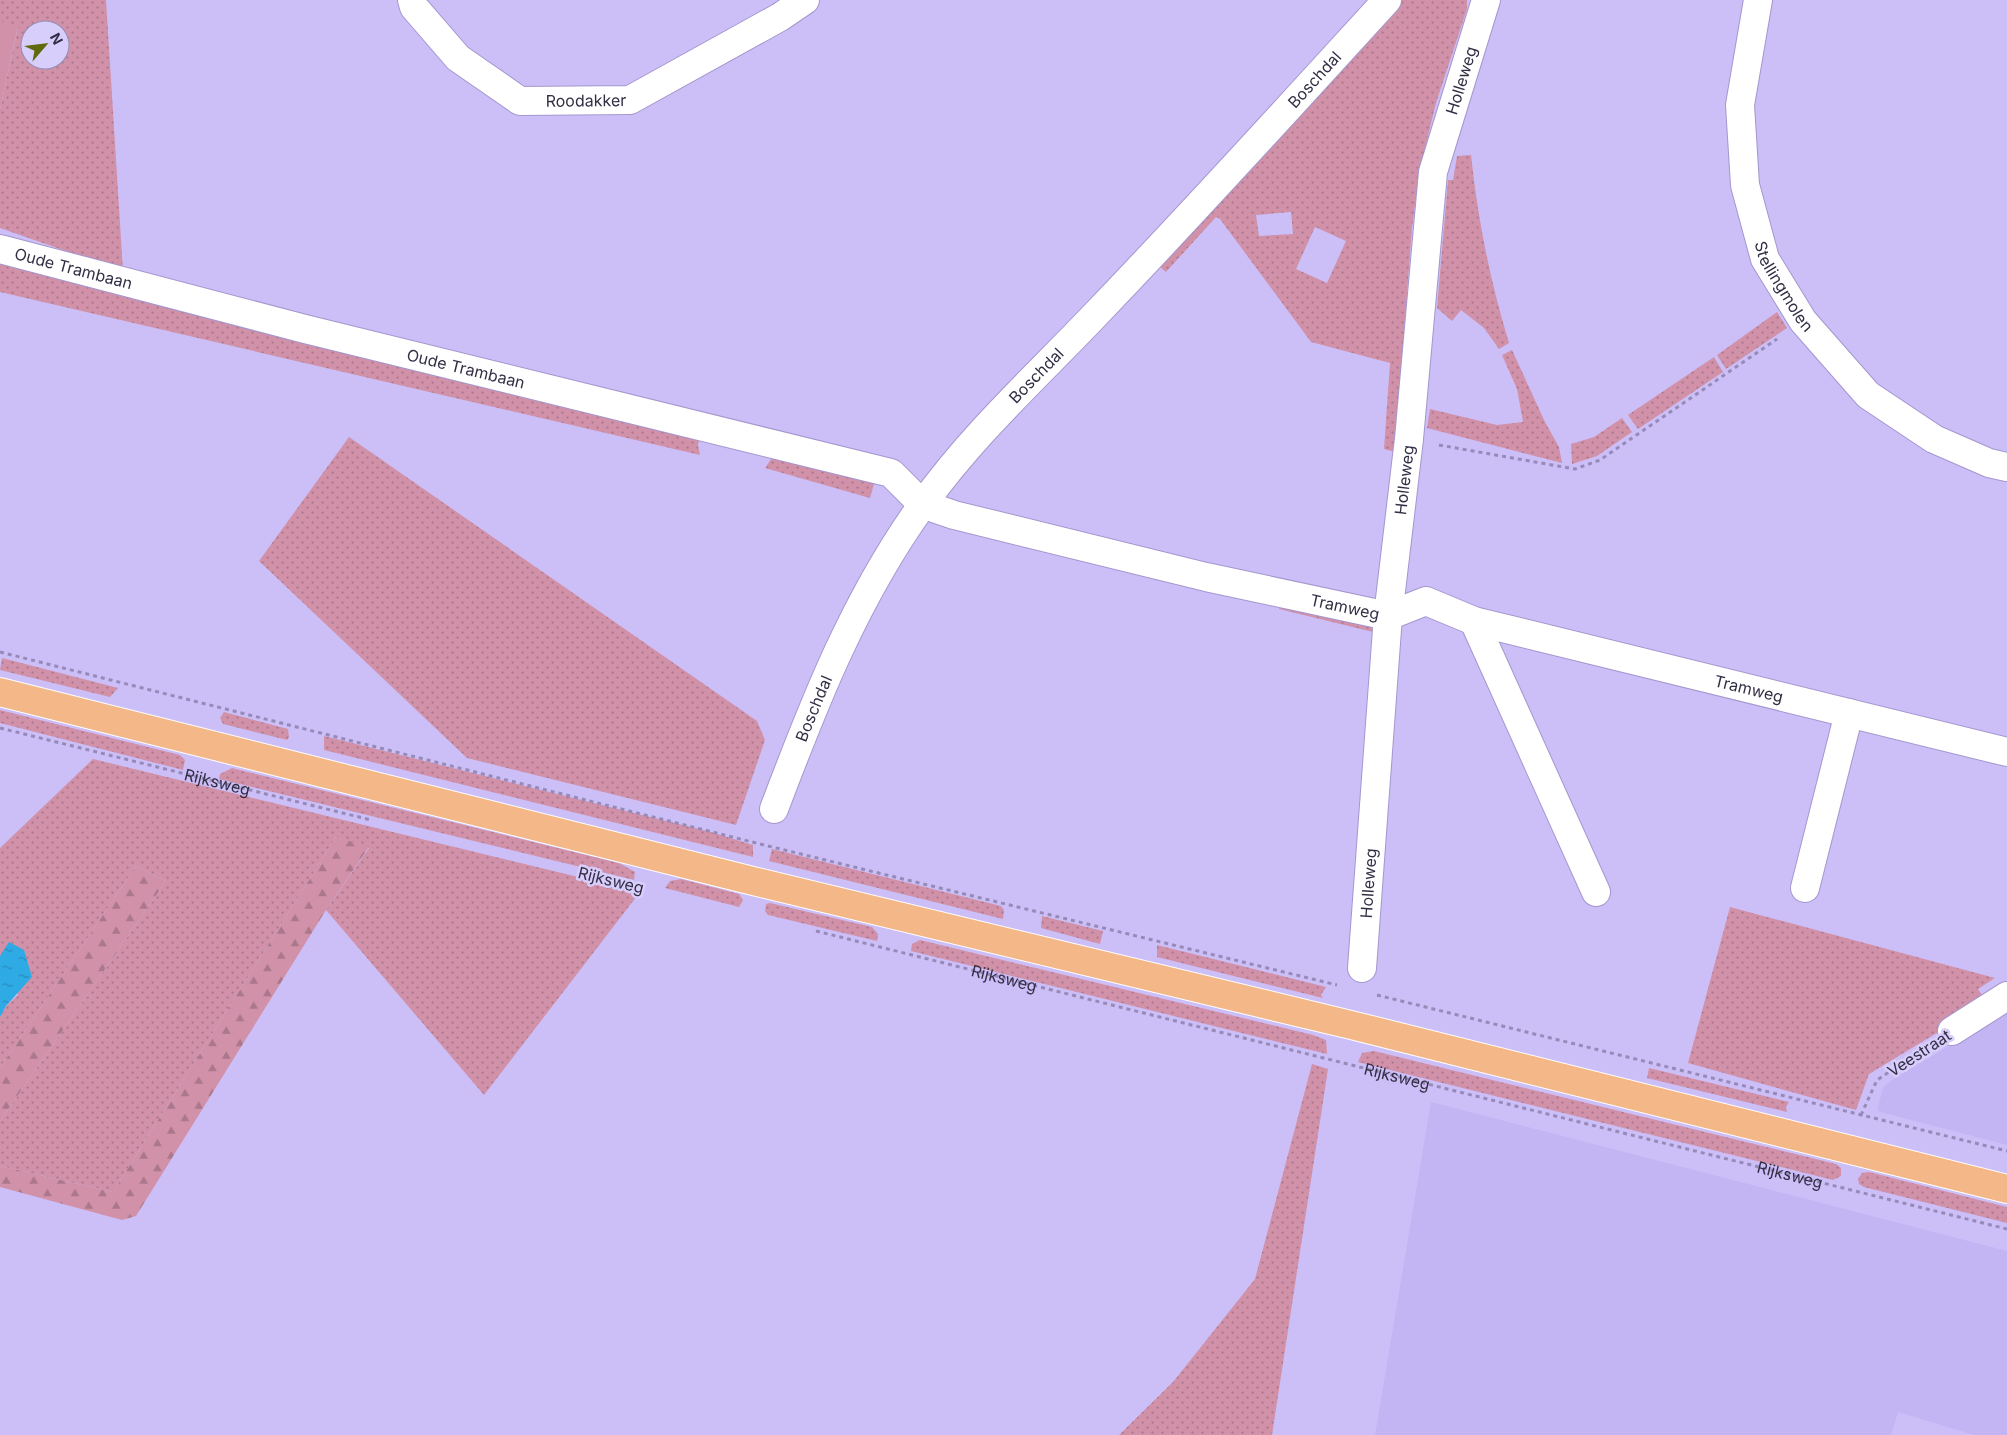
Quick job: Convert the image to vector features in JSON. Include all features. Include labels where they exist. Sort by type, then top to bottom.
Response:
[{"type":"main road","points":[[0,692],[744,878],[1341,1023],[2007,1189]]},
{"type":"street","name":"Roodakker","points":[[412,0],[414,7],[458,58],[520,101],[630,100],[780,17],[805,0]]},
{"type":"street","name":"Boschdal","points":[[774,809],[826,676],[867,593],[922,504],[985,427],[1096,315],[1388,0]]},
{"type":"street","name":"Holleweg","points":[[1353,978],[1388,616],[1409,439],[1433,172],[1486,0]]},
{"type":"street","name":"Stellingmolen","points":[[1758,0],[1740,105],[1745,185],[1765,259],[1803,322],[1868,395],[1934,439],[1988,463],[2007,467]]},
{"type":"street","name":"Oude Trambaan","points":[[0,249],[305,329],[891,473],[922,504]]},
{"type":"street","name":"Tramweg","points":[[922,504],[954,515],[1206,577],[1388,616],[1426,602],[1474,621],[2007,752]]},
{"type":"street","points":[[1474,621],[1596,892]]},
{"type":"street","points":[[1805,888],[1849,713]]},
{"type":"street","name":"Veestraat","points":[[1952,1031],[2007,996]]},
{"type":"path","points":[[1409,439],[1575,469],[1600,460],[1803,322]]},
{"type":"path","points":[[0,652],[754,843],[1353,978]]},
{"type":"path","name":"Rijksweg","points":[[0,728],[376,821]]},
{"type":"path","name":"Rijksweg","points":[[808,929],[2007,1229]]},
{"type":"path","points":[[1372,994],[2007,1151]]},
{"type":"path","name":"Veestraat","points":[[1845,1189],[1861,1115],[1877,1080],[1952,1031]]},
{"type":"shaded area","points":[[2007,1011],[2007,1145],[1877,1111],[1883,1088],[1892,1080]]},
{"type":"shaded area","points":[[1431,1102],[2007,1251],[2007,1435],[1974,1435],[1898,1412],[1891,1435],[1375,1435]]},
{"type":"green space","points":[[0,0],[106,0],[123,271],[0,228],[0,109],[18,27],[0,22]]},
{"type":"green space","points":[[1392,0],[1467,0],[1467,9],[1436,103],[1420,169],[1412,228],[1395,452],[1384,449],[1390,363],[1311,342],[1220,219],[1216,217],[1166,272],[1160,267]],"holes":[[[1291,212],[1293,234],[1259,236],[1256,215]],[[1315,227],[1346,241],[1327,283],[1296,269]]]},
{"type":"green space","points":[[0,22],[18,26],[0,109]]},
{"type":"green space","points":[[1471,155],[1477,203],[1486,250],[1509,343],[1499,349],[1484,328],[1461,310],[1452,321],[1437,308],[1448,180],[1453,180],[1457,156]]},
{"type":"green space","points":[[0,253],[701,432],[698,445],[700,455],[0,292]]},
{"type":"green space","points":[[1777,312],[1787,328],[1726,369],[1717,355]]},
{"type":"green space","points":[[1512,350],[1545,422],[1559,447],[1562,463],[1427,428],[1430,409],[1497,425],[1523,422],[1517,389],[1502,355]]},
{"type":"green space","points":[[1714,357],[1723,372],[1638,429],[1628,415]]},
{"type":"green space","points":[[1622,418],[1632,432],[1597,456],[1572,464],[1571,444],[1594,437]]},
{"type":"green space","points":[[349,437],[757,721],[765,740],[736,825],[467,758],[259,561]]},
{"type":"green space","points":[[776,452],[876,477],[870,498],[765,468]]},
{"type":"green space","points":[[1282,601],[1368,621],[1373,632],[1279,609]]},
{"type":"green space","points":[[2,658],[118,688],[110,697],[0,670]]},
{"type":"green space","points":[[0,710],[180,755],[185,760],[183,770],[0,723]]},
{"type":"green space","points":[[224,712],[288,729],[289,737],[287,740],[223,724],[220,718]]},
{"type":"green space","points":[[324,736],[711,832],[753,845],[753,857],[324,750]]},
{"type":"green space","points":[[93,759],[640,892],[484,1095],[326,910],[369,848],[336,837],[113,1192],[0,1166],[0,1121],[166,881],[136,866],[0,1068],[0,1017],[6,1006],[18,995],[0,956],[0,848]]},
{"type":"green space","points":[[232,768],[619,863],[635,872],[634,880],[219,779],[220,774]]},
{"type":"green space","points":[[336,837],[369,847],[326,910],[136,1216],[122,1220],[0,1187],[0,1166],[113,1192]]},
{"type":"green space","points":[[772,849],[1001,906],[1004,910],[1003,919],[769,861]]},
{"type":"green space","points":[[136,866],[166,881],[0,1121],[0,1068]]},
{"type":"green space","points":[[681,879],[739,894],[743,900],[739,907],[665,888],[670,881]]},
{"type":"green space","points":[[770,903],[872,927],[878,934],[877,941],[768,915],[765,911],[766,904]]},
{"type":"green space","points":[[1730,907],[1995,978],[1978,989],[1984,998],[1945,1028],[1869,1074],[1856,1110],[1688,1063]]},
{"type":"green space","points":[[1042,916],[1103,931],[1100,944],[1041,928]]},
{"type":"green space","points":[[920,940],[1313,1035],[1326,1040],[1327,1054],[911,951],[912,944]]},
{"type":"green space","points":[[1157,945],[1326,987],[1321,995],[1323,998],[1157,957]]},
{"type":"green space","points":[[1374,1051],[1836,1164],[1841,1168],[1841,1176],[1833,1180],[1358,1062],[1362,1053]]},
{"type":"green space","points":[[1312,1064],[1328,1069],[1272,1435],[1119,1435],[1173,1382],[1255,1279]]},
{"type":"green space","points":[[1649,1068],[1789,1102],[1786,1107],[1787,1112],[1647,1078]]},
{"type":"green space","points":[[1869,1172],[2007,1207],[2007,1223],[1864,1187],[1859,1184],[1858,1179],[1862,1173]]},
{"type":"water","points":[[9,942],[24,950],[32,977],[6,1006],[0,1017],[0,956]]}]
